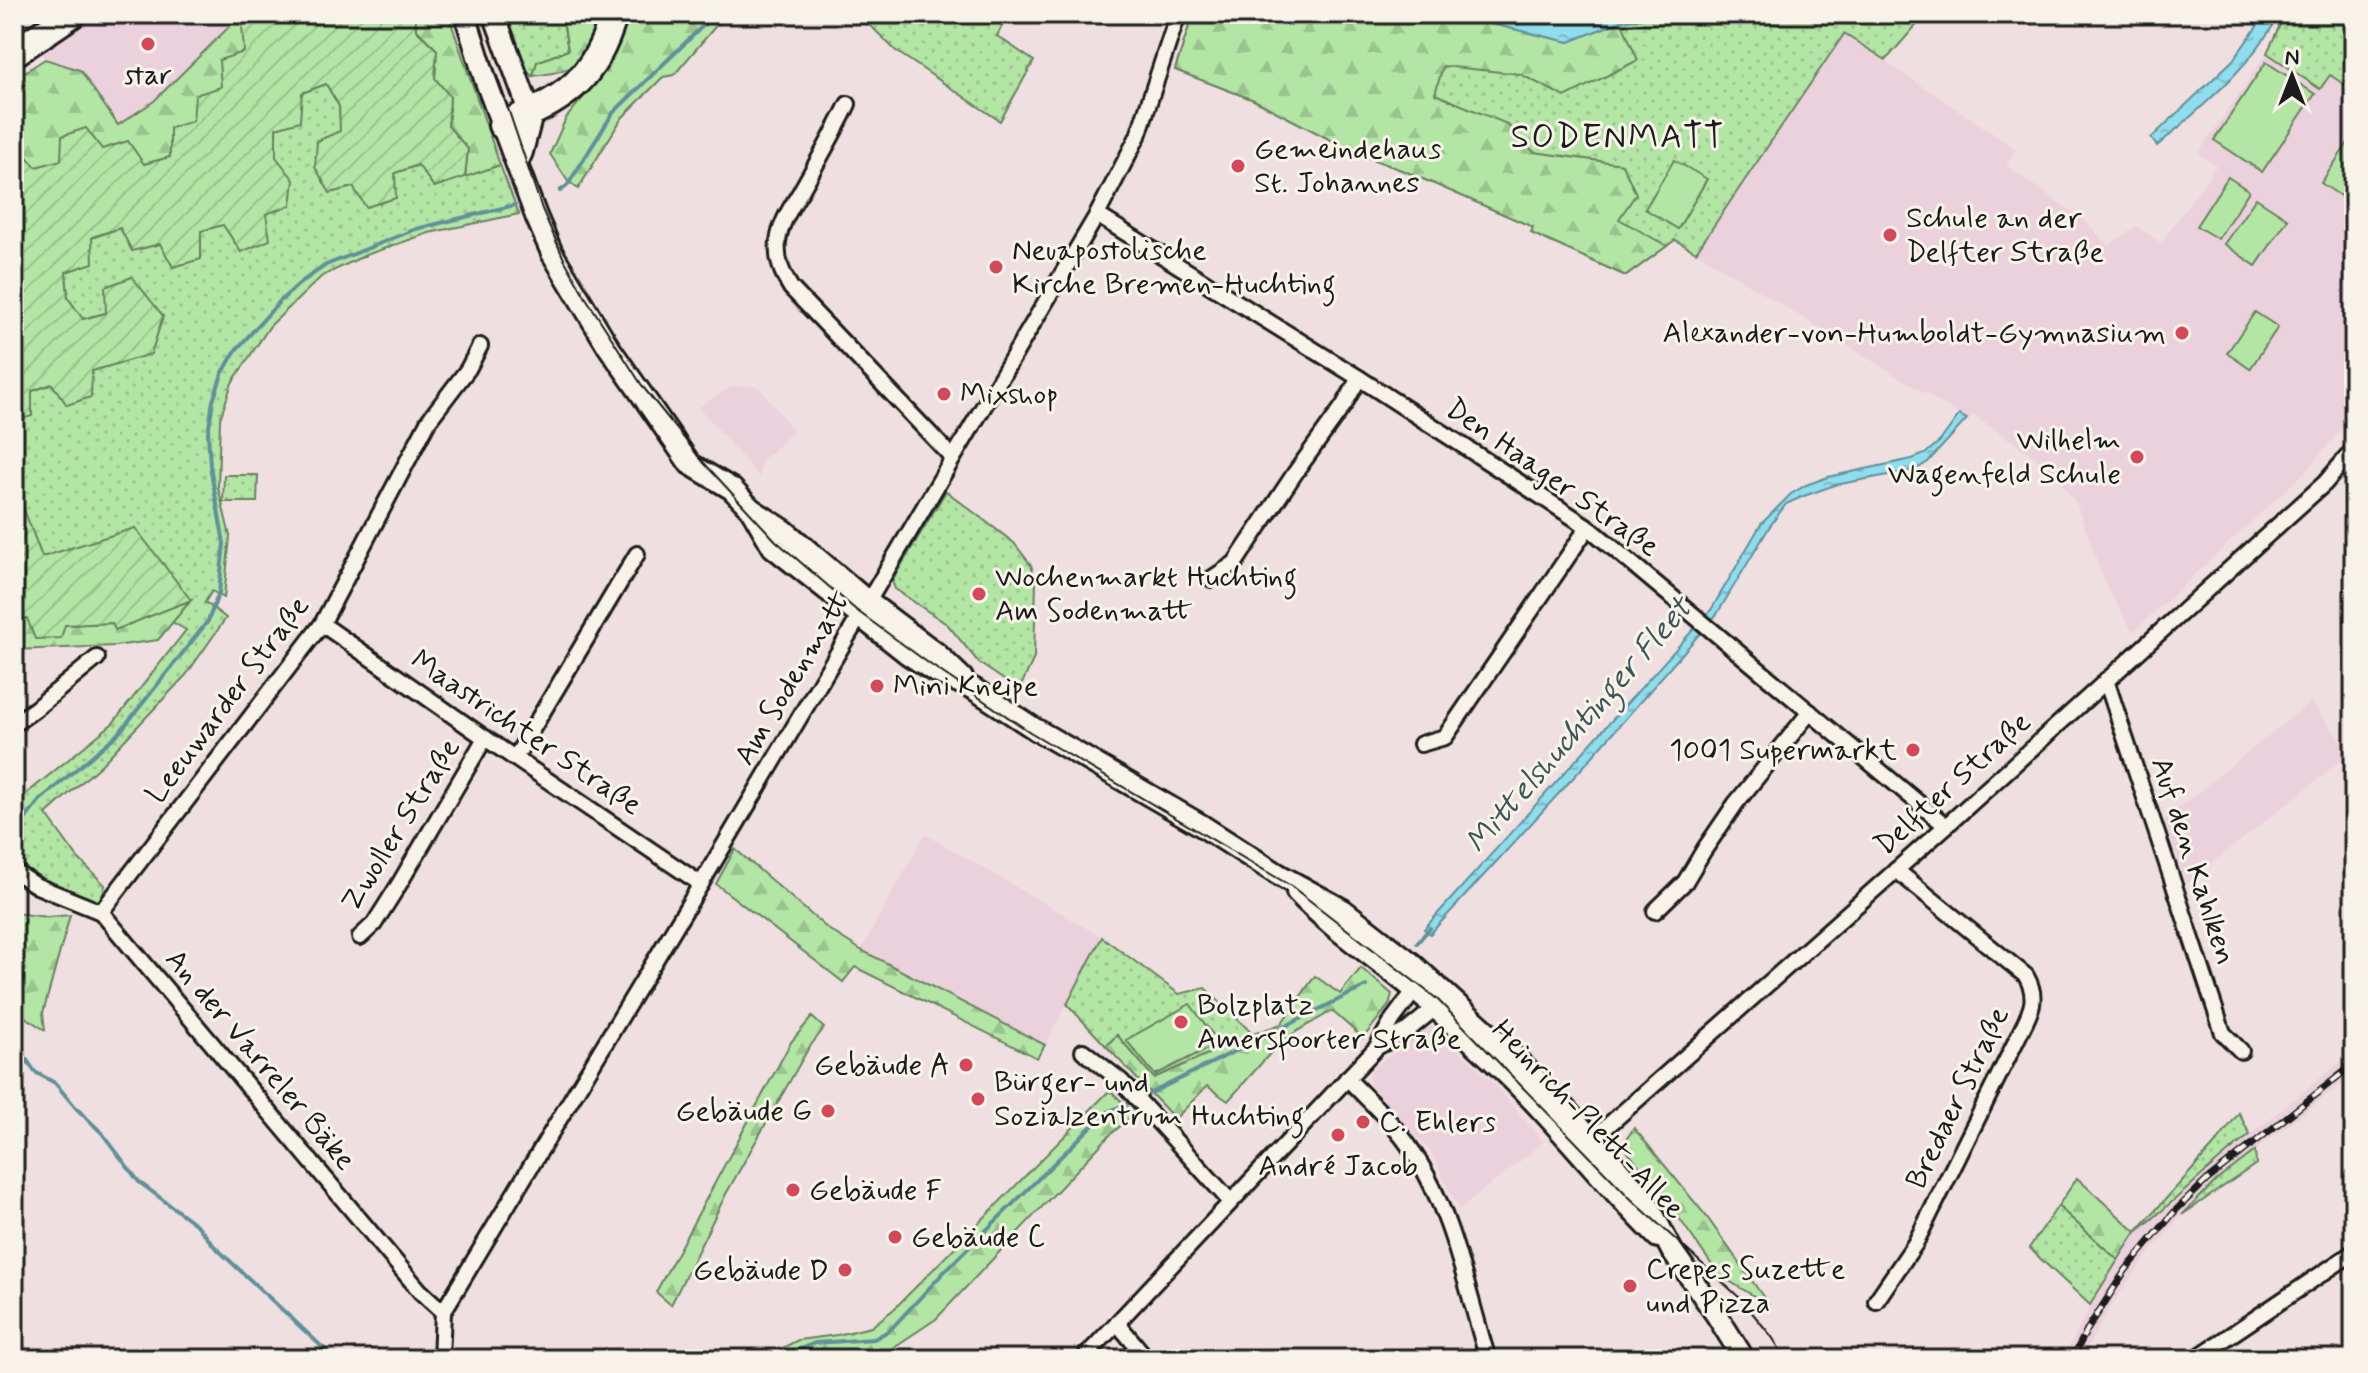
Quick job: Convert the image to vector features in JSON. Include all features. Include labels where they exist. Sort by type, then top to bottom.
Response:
[{"type":"highway","points":[[14,34],[44,14]]},
{"type":"highway","points":[[14,53],[72,14]]},
{"type":"highway","points":[[502,125],[557,100],[582,78],[604,45],[614,14]]},
{"type":"main road","name":"Heinrich-Plett-Allee","points":[[465,14],[502,125],[552,253],[608,346],[693,467],[732,489],[751,509],[785,531],[863,609],[937,654],[974,689],[1035,729],[1343,910],[1439,987],[1506,1049],[1586,1145]]},
{"type":"main road","points":[[494,14],[529,115],[530,122],[517,163]]},
{"type":"main road","name":"Heinrich-Plett-Allee","points":[[1279,875],[1316,912],[1415,990],[1646,1201],[1672,1251],[1744,1359]]},
{"type":"street","name":"Am Sodenmatt","points":[[441,1359],[443,1312],[701,884],[1097,215],[1138,136],[1178,14]]},
{"type":"street","points":[[848,104],[837,129],[785,218],[778,242],[781,272],[791,288],[953,458]]},
{"type":"street","name":"Den Haager Straße","points":[[1097,215],[1359,378],[1588,527],[1946,826]]},
{"type":"street","name":"Leeuwarder Straße","points":[[101,912],[322,624],[429,420],[468,369],[480,346]]},
{"type":"street","points":[[1211,579],[1235,563],[1344,405],[1359,378]]},
{"type":"street","name":"Delfter Straße","points":[[1586,1145],[1946,826],[2325,483],[2353,451]]},
{"type":"street","points":[[1421,744],[1445,737],[1588,527]]},
{"type":"street","points":[[515,758],[637,554]]},
{"type":"street","name":"Maastrichter Straße","points":[[322,624],[701,884]]},
{"type":"street","points":[[14,724],[97,658]]},
{"type":"street","name":"Auf den Kahlken","points":[[2106,680],[2223,1033],[2241,1051]]},
{"type":"street","points":[[1655,911],[1685,882],[1736,803],[1810,712]]},
{"type":"street","name":"Zwoller Straße","points":[[360,937],[374,924],[398,886],[485,738]]},
{"type":"street","name":"Bredaer Straße","points":[[1876,1301],[1921,1232],[2032,1008],[2033,988],[2026,976],[1896,870]]},
{"type":"street","name":"An der Varreler Bäke","points":[[14,871],[37,886],[101,912],[420,1291],[443,1312]]},
{"type":"street","points":[[1083,1359],[1377,1047],[1415,990],[1439,987],[1435,1008],[1407,1031],[1377,1047]]},
{"type":"street","points":[[1083,1051],[1121,1081],[1230,1201]]},
{"type":"street","points":[[1347,1078],[1397,1130],[1428,1176],[1442,1206],[1488,1359]]},
{"type":"street","points":[[2195,1359],[2354,1252]]},
{"type":"street","points":[[1118,1324],[1147,1359]]},
{"type":"shaded area","points":[[87,14],[226,14],[233,22],[154,101],[118,125],[80,70],[45,59],[40,46]]},
{"type":"shaded area","name":"Alexander-von-Humboldt-Gymnasium","points":[[1844,34],[2016,149],[2006,166],[2083,219],[2109,246],[2136,226],[2161,243],[2216,166],[2198,153],[2267,53],[2320,88],[2330,75],[2354,91],[2354,415],[2307,470],[2133,632],[2106,586],[2076,503],[2047,465],[1973,415],[1967,419],[1696,252]]},
{"type":"shaded area","points":[[734,386],[758,386],[794,431],[761,462],[760,478],[698,407]]},
{"type":"shaded area","points":[[2311,702],[2351,753],[2186,884],[2164,819]]},
{"type":"shaded area","points":[[925,834],[1102,937],[1045,1045],[861,950]]},
{"type":"shaded area","points":[[1430,1027],[1436,1028],[1494,1084],[1544,1142],[1459,1210],[1431,1152],[1370,1085],[1369,1076],[1374,1067]]},
{"type":"shaded area","points":[[2354,1051],[2354,1074],[2217,1180],[2148,1255],[2114,1302],[2080,1359],[2062,1359],[2104,1281],[2136,1232],[2171,1205],[2221,1158]]},
{"type":"green space","points":[[226,14],[267,16],[170,157],[144,164],[102,149],[36,168],[18,148],[14,148],[14,79],[45,59],[80,70],[118,125],[154,101],[233,23]]},
{"type":"green space","points":[[267,14],[415,14],[416,30],[437,50],[435,78],[450,97],[448,126],[468,149],[465,177],[434,187],[418,165],[395,173],[396,198],[366,207],[353,187],[330,193],[315,167],[317,141],[340,131],[339,106],[326,84],[302,93],[300,121],[276,128],[276,157],[294,180],[291,205],[266,214],[270,240],[241,252],[223,225],[201,231],[201,259],[173,267],[160,244],[132,251],[120,228],[92,237],[93,263],[66,272],[68,298],[83,319],[106,313],[105,287],[132,277],[163,316],[151,354],[92,371],[91,397],[67,405],[52,384],[32,391],[32,416],[14,421],[14,148],[18,147],[36,167],[61,160],[62,136],[86,128],[102,149],[128,141],[144,164],[170,157],[170,128],[193,121],[195,95],[221,87],[219,60],[244,52],[242,25],[267,17]]},
{"type":"green space","points":[[415,14],[448,14],[500,165],[465,177],[468,149],[448,126],[450,97],[435,78],[437,50],[416,29]]},
{"type":"green space","points":[[506,14],[562,14],[568,50],[537,62],[533,76],[525,71]]},
{"type":"green space","points":[[562,14],[600,14],[591,42],[581,60],[573,66],[533,76],[537,62],[568,50]]},
{"type":"green space","points":[[625,14],[726,14],[674,75],[663,77],[622,118],[578,189],[567,180],[550,154],[566,118],[611,58]]},
{"type":"green space","points":[[852,14],[1008,14],[997,36],[1034,61],[1000,121],[896,51],[874,29]]},
{"type":"green space","points":[[1193,14],[1926,14],[1886,60],[1844,34],[1696,252],[1675,240],[1626,276],[1531,233],[1533,227],[1356,153],[1254,100],[1175,70]]},
{"type":"green space","points":[[1193,14],[1449,14],[1569,42],[1621,21],[1638,60],[1565,97],[1520,74],[1443,66],[1435,94],[1507,124],[1534,152],[1622,164],[1636,194],[1619,219],[1667,246],[1626,276],[1531,233],[1533,227],[1356,153],[1254,100],[1175,70]]},
{"type":"green space","points":[[2285,14],[2354,14],[2354,91],[2330,75],[2320,89],[2267,53]]},
{"type":"green space","points":[[2266,62],[2315,94],[2262,172],[2214,140]]},
{"type":"green space","points":[[326,84],[339,106],[341,132],[395,173],[419,165],[435,186],[500,165],[519,214],[429,233],[366,255],[322,276],[270,326],[232,383],[220,419],[218,487],[230,536],[224,598],[212,591],[205,602],[226,618],[186,675],[102,764],[46,814],[78,858],[105,885],[101,903],[78,897],[14,867],[14,811],[26,794],[113,723],[186,630],[172,622],[191,600],[42,557],[23,508],[14,507],[14,421],[32,415],[32,391],[150,354],[163,317],[150,301],[83,319],[68,298],[66,272],[92,238],[120,228],[200,231],[223,224],[241,252],[266,213],[276,157],[276,128],[302,93]]},
{"type":"green space","points":[[2354,134],[2354,205],[2321,183]]},
{"type":"green space","points":[[1674,160],[1707,179],[1678,229],[1645,209]]},
{"type":"green space","points":[[2228,177],[2249,191],[2218,239],[2196,226]]},
{"type":"green space","points":[[2256,198],[2288,219],[2256,266],[2224,244]]},
{"type":"green space","points":[[2255,312],[2278,327],[2250,369],[2227,353]]},
{"type":"green space","points":[[224,475],[258,475],[257,502],[223,502]]},
{"type":"green space","points":[[946,491],[1014,543],[1031,565],[1036,582],[1034,658],[1019,690],[979,663],[948,625],[895,589],[892,581]]},
{"type":"green space","points":[[23,507],[42,557],[135,528],[191,600],[115,630],[112,623],[65,625],[61,638],[35,639],[27,618],[14,619],[14,508]]},
{"type":"green space","points":[[191,600],[158,640],[115,646],[14,650],[14,619],[27,618],[65,625],[113,623],[116,629]]},
{"type":"green space","points":[[735,849],[828,929],[861,950],[1045,1045],[1037,1058],[855,967],[843,982],[716,884]]},
{"type":"green space","points":[[14,913],[47,917],[70,915],[43,1013],[45,1030],[14,1010]]},
{"type":"green space","points":[[1102,937],[1179,994],[1205,988],[1253,1034],[1154,1079],[1117,1035],[1106,1046],[1067,1004]]},
{"type":"green space","points":[[1361,968],[1392,994],[1389,1005],[1363,1038],[1332,1011],[1282,1040],[1228,1101],[1207,1086],[1175,1119],[1106,1046],[1117,1035],[1154,1078],[1281,1024],[1315,976],[1340,994]]},
{"type":"green space","name":"Bolzplatz Amersfoorter Straße","points":[[1190,1004],[1219,1043],[1155,1075],[1126,1040]]},
{"type":"green space","points":[[812,1017],[824,1028],[808,1049],[726,1194],[671,1305],[656,1292],[791,1042]]},
{"type":"green space","points":[[1110,1090],[1134,1114],[1109,1136],[936,1319],[888,1351],[802,1359],[761,1359],[798,1340],[871,1327],[894,1309]]},
{"type":"green space","points":[[2239,1113],[2250,1135],[2136,1232],[2217,1142]]},
{"type":"green space","points":[[1634,1128],[1707,1217],[1769,1305],[1719,1275],[1665,1198],[1626,1150],[1627,1138]]},
{"type":"green space","points":[[2255,1151],[2256,1164],[2182,1215],[2217,1180]]},
{"type":"green space","points":[[2077,1178],[2136,1232],[2118,1260],[2058,1206]]},
{"type":"green space","points":[[2058,1206],[2118,1260],[2090,1305],[2029,1248]]},
{"type":"water","points":[[1449,14],[1671,14],[1621,21],[1569,42]]},
{"type":"water","points":[[2266,14],[2280,14],[2240,69],[2157,146],[2151,138],[2233,60]]},
{"type":"water","points":[[1959,415],[1967,419],[1928,462],[1915,470],[1835,485],[1786,504],[1717,614],[1584,766],[1430,934],[1424,929],[1711,610],[1761,524],[1791,494],[1828,477],[1925,454],[1940,441]]},
{"type":"waterway","points":[[560,191],[567,186],[613,113],[715,14]]},
{"type":"waterway","points":[[14,834],[40,800],[119,733],[208,621],[219,592],[224,543],[210,466],[208,433],[213,401],[222,374],[236,350],[280,301],[326,265],[416,229],[515,205]]},
{"type":"waterway","name":"Mittelshuchtinger Fleet","points":[[1417,943],[1430,928]]},
{"type":"waterway","name":"Mittelshuchtinger Fleet","points":[[1141,1098],[1366,986]]},
{"type":"waterway","points":[[14,1046],[35,1072],[55,1083],[102,1133],[139,1182],[198,1226],[214,1246],[335,1359]]},
{"type":"waterway","name":"Mittelshuchtinger Fleet","points":[[774,1359],[815,1343],[874,1339],[890,1330],[945,1271],[1105,1113],[1133,1101]]},
{"type":"tram line","points":[[476,14],[542,209],[564,259],[586,298],[643,387],[704,463],[776,541],[856,610],[931,665],[1030,732],[1291,886],[1437,999],[1631,1199],[1741,1299],[1786,1359]]},
{"type":"railway","points":[[2072,1359],[2125,1271],[2176,1210],[2207,1180],[2354,1064]]},
{"type":"place","name":"star","points":[[148,44]]},
{"type":"place","name":"Gemeindehaus St. Johannes","points":[[1238,166]]},
{"type":"place","name":"Schule an der Delfter Straße","points":[[1890,235]]},
{"type":"place","name":"Neuapostolische Kirche Bremen-Huchting","points":[[996,267]]},
{"type":"place","name":"Alexander-von-Humboldt-Gymnasium","points":[[2182,333]]},
{"type":"place","name":"Mixshop","points":[[944,394]]},
{"type":"place","name":"Wilhelm Wagenfeld Schule","points":[[2137,457]]},
{"type":"place","name":"Wochenmarkt Huchting Am Sodenmatt","points":[[979,594]]},
{"type":"place","name":"Mini Kneipe","points":[[877,686]]},
{"type":"place","name":"1001 Supermarkt","points":[[1913,750]]},
{"type":"place","name":"Bolzplatz Amersfoorter Straße","points":[[1181,1022]]},
{"type":"place","name":"Gebäude A","points":[[966,1065]]},
{"type":"place","name":"Bürger- und Sozialzentrum Huchting","points":[[978,1099]]},
{"type":"place","name":"Gebäude G","points":[[828,1111]]},
{"type":"place","name":"C. Ehlers","points":[[1363,1122]]},
{"type":"place","name":"André Jacob","points":[[1338,1135]]},
{"type":"place","name":"Gebäude F","points":[[793,1190]]},
{"type":"place","name":"Gebäude C","points":[[895,1237]]},
{"type":"place","name":"Gebäude D","points":[[845,1270]]},
{"type":"place","name":"Crepes Suzette und Pizza","points":[[1630,1286]]},
{"type":"district","name":"SODENMATT","points":[[1618,137]]}]
